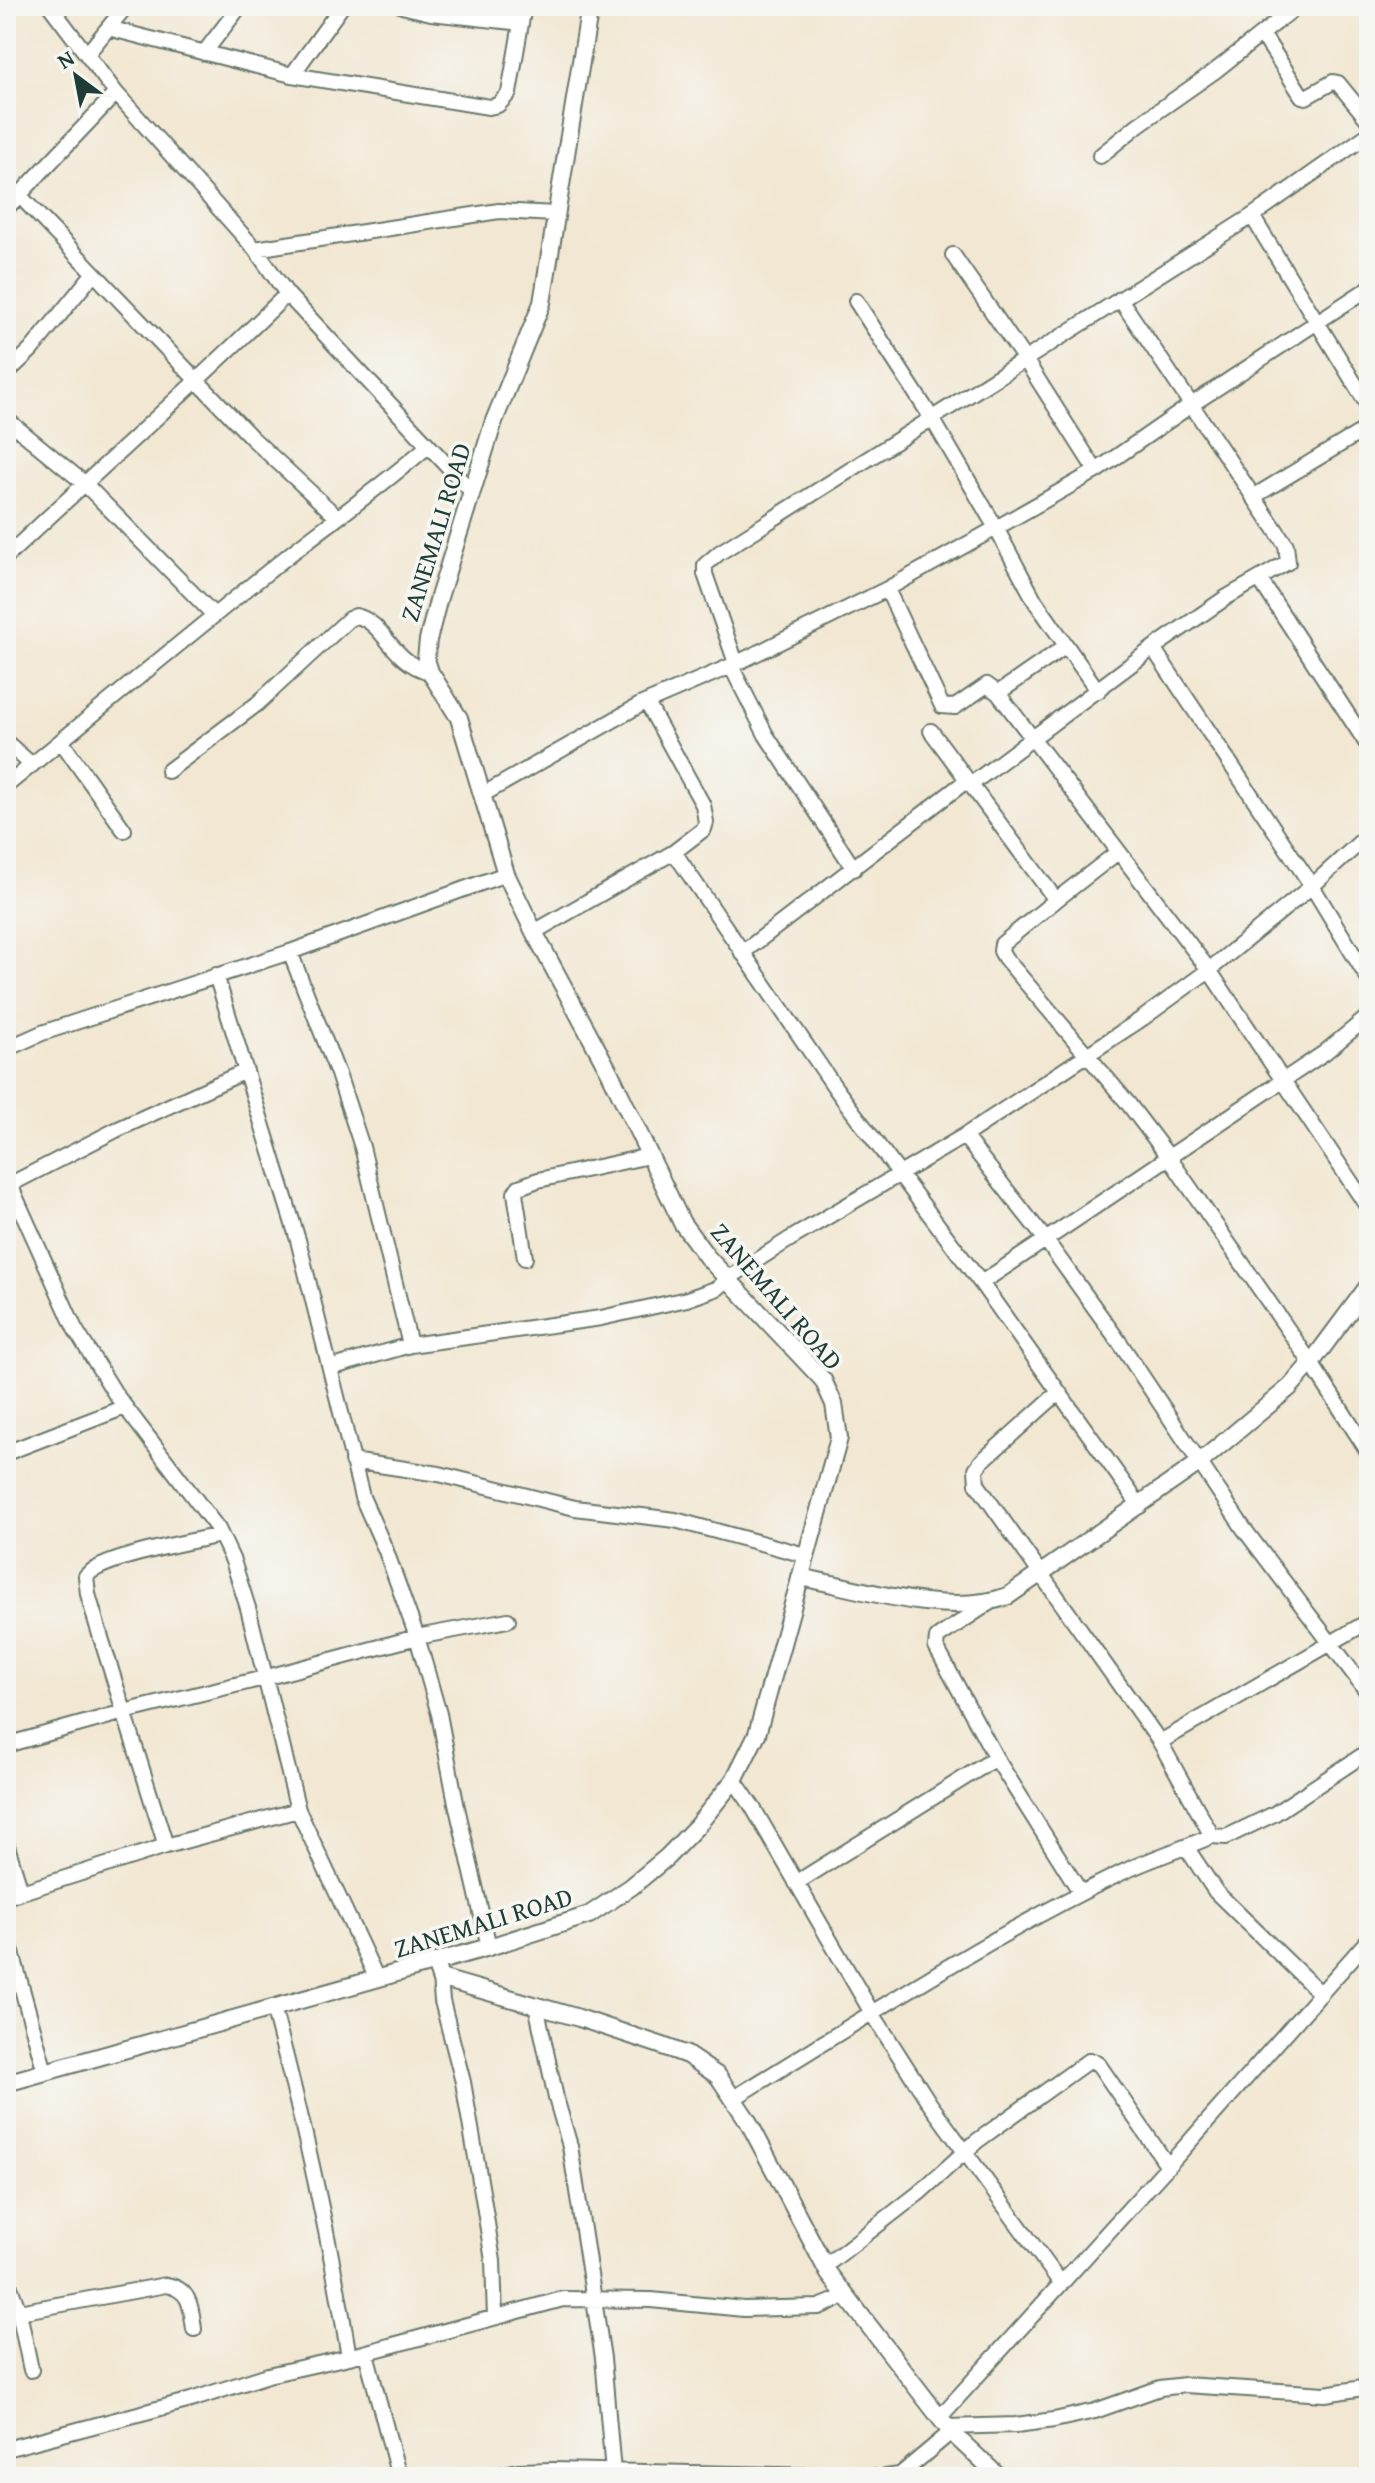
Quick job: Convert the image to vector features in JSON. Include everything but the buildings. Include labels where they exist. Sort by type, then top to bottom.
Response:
[{"type":"street","points":[[50,6],[116,93],[255,249],[287,294],[472,492]]},
{"type":"street","points":[[87,54],[126,6]]},
{"type":"street","points":[[204,53],[240,6]]},
{"type":"street","points":[[292,75],[342,6]]},
{"type":"street","points":[[402,6],[431,13],[521,23]]},
{"type":"street","points":[[108,28],[292,75],[489,107],[498,105],[509,93],[524,6]]},
{"type":"street","name":"ZANEMALI ROAD","points":[[6,2083],[377,1979],[437,1970],[489,1947],[589,1915],[667,1857],[697,1826],[734,1780],[757,1734],[839,1438],[834,1404],[823,1380],[727,1279],[682,1223],[610,1073],[506,874],[459,718],[430,672],[426,659],[428,640],[494,421],[542,303],[590,6]]},
{"type":"street","points":[[1100,156],[1297,6]]},
{"type":"street","points":[[1262,34],[1302,96],[1306,97],[1333,82],[1338,83],[1369,121]]},
{"type":"street","points":[[6,209],[116,93]]},
{"type":"street","points":[[854,869],[766,735],[733,665],[705,574],[705,565],[719,553],[1252,216],[1369,134]]},
{"type":"street","points":[[20,196],[267,453],[337,517]]},
{"type":"street","points":[[255,249],[499,211],[555,214]]},
{"type":"street","points":[[1252,216],[1369,407]]},
{"type":"street","points":[[953,255],[1096,471]]},
{"type":"street","points":[[6,374],[31,350],[93,274]]},
{"type":"street","points":[[482,795],[647,703],[733,665],[887,589],[1096,471],[1369,288]]},
{"type":"street","points":[[6,557],[199,381],[287,294]]},
{"type":"street","points":[[742,953],[1153,648],[1227,597],[1284,566],[1289,557],[1286,545],[1120,299]]},
{"type":"street","points":[[856,301],[933,420],[1035,601],[1098,691]]},
{"type":"street","points":[[6,419],[84,483],[214,615]]},
{"type":"street","points":[[1253,497],[1369,427]]},
{"type":"street","points":[[6,786],[214,615],[337,517],[381,487],[428,446]]},
{"type":"street","points":[[1260,580],[1369,747]]},
{"type":"street","points":[[887,589],[942,706],[955,707],[987,685],[998,693],[1209,970],[1369,1209]]},
{"type":"street","points":[[168,771],[257,704],[356,616],[372,624],[415,669],[430,672]]},
{"type":"street","points":[[998,693],[1066,646]]},
{"type":"street","points":[[1153,648],[1312,886],[1369,980]]},
{"type":"street","points":[[534,932],[674,852],[704,829],[706,815],[703,805],[647,703]]},
{"type":"street","points":[[931,731],[1056,900]]},
{"type":"street","points":[[61,741],[124,830]]},
{"type":"street","points":[[6,742],[32,765]]},
{"type":"street","points":[[330,1368],[410,1345],[601,1318],[718,1288],[727,1279],[964,1136],[1088,1055],[1209,970],[1312,886],[1369,834]]},
{"type":"street","points":[[674,852],[836,1089],[981,1283],[1140,1506]]},
{"type":"street","points":[[1118,852],[1002,944],[1001,951],[1168,1156],[1311,1363],[1369,1453]]},
{"type":"street","points":[[6,1049],[42,1033],[290,952],[506,874]]},
{"type":"street","points":[[290,952],[338,1074],[362,1147],[410,1345]]},
{"type":"street","points":[[216,975],[298,1240],[362,1497],[386,1551],[417,1637],[439,1714],[489,1947]]},
{"type":"street","points":[[981,1283],[1324,1053],[1369,1016]]},
{"type":"street","points":[[246,1071],[8,1180],[75,1329],[125,1407],[221,1535],[248,1608],[298,1810],[377,1979]]},
{"type":"street","points":[[964,1136],[1045,1239],[1120,1343],[1244,1529],[1369,1694]]},
{"type":"street","points":[[525,1258],[515,1193],[519,1187],[538,1180],[649,1156]]},
{"type":"street","points":[[1081,1893],[996,1758],[936,1642],[941,1635],[989,1603],[1008,1596],[1199,1463],[1290,1387],[1369,1285]]},
{"type":"street","points":[[1058,1393],[982,1461],[976,1469],[977,1484],[1160,1742],[1212,1836]]},
{"type":"street","points":[[6,1453],[125,1407]]},
{"type":"street","points":[[352,1461],[439,1474],[575,1508],[675,1520],[805,1555]]},
{"type":"street","points":[[166,1846],[88,1594],[86,1576],[91,1570],[110,1563],[221,1535]]},
{"type":"street","points":[[800,1577],[949,1605],[989,1603]]},
{"type":"street","points":[[6,1745],[417,1637],[508,1620]]},
{"type":"street","points":[[1160,1742],[1369,1621]]},
{"type":"street","points":[[734,2098],[872,2013],[1081,1893],[1124,1871],[1212,1836],[1226,1837],[1274,1814],[1369,1751]]},
{"type":"street","points":[[796,1883],[996,1758]]},
{"type":"street","points":[[734,1780],[872,2013],[965,2153],[1060,2282]]},
{"type":"street","points":[[6,1897],[166,1846],[298,1810]]},
{"type":"street","points":[[6,1843],[21,1891]]},
{"type":"street","points":[[1186,1847],[1216,1892],[1321,1994]]},
{"type":"street","points":[[6,1931],[45,2072]]},
{"type":"street","points":[[895,2476],[946,2426],[1060,2282],[1168,2166],[1369,1939]]},
{"type":"street","points":[[437,1970],[687,2055],[718,2076],[734,2098],[825,2266],[846,2296],[946,2426],[999,2477]]},
{"type":"street","points":[[437,1970],[463,2082],[486,2214],[493,2261],[495,2317]]},
{"type":"street","points":[[536,2005],[570,2146],[603,2358],[613,2472]]},
{"type":"street","points":[[273,2007],[331,2244],[349,2357]]},
{"type":"street","points":[[825,2266],[965,2153],[1083,2064],[1093,2061],[1099,2065],[1168,2166]]},
{"type":"street","points":[[6,2276],[19,2312],[31,2370]]},
{"type":"street","points":[[19,2312],[166,2285],[178,2287],[188,2296],[194,2329]]},
{"type":"street","points":[[6,2449],[191,2400],[268,2375],[366,2353],[563,2299],[594,2297],[744,2309],[819,2307],[846,2296]]},
{"type":"street","points":[[366,2353],[399,2477]]},
{"type":"street","points":[[946,2426],[1054,2420],[1095,2411],[1160,2388],[1185,2385],[1325,2394],[1369,2387]]},
{"type":"street","points":[[490,2477],[518,2471],[873,2477]]}]
